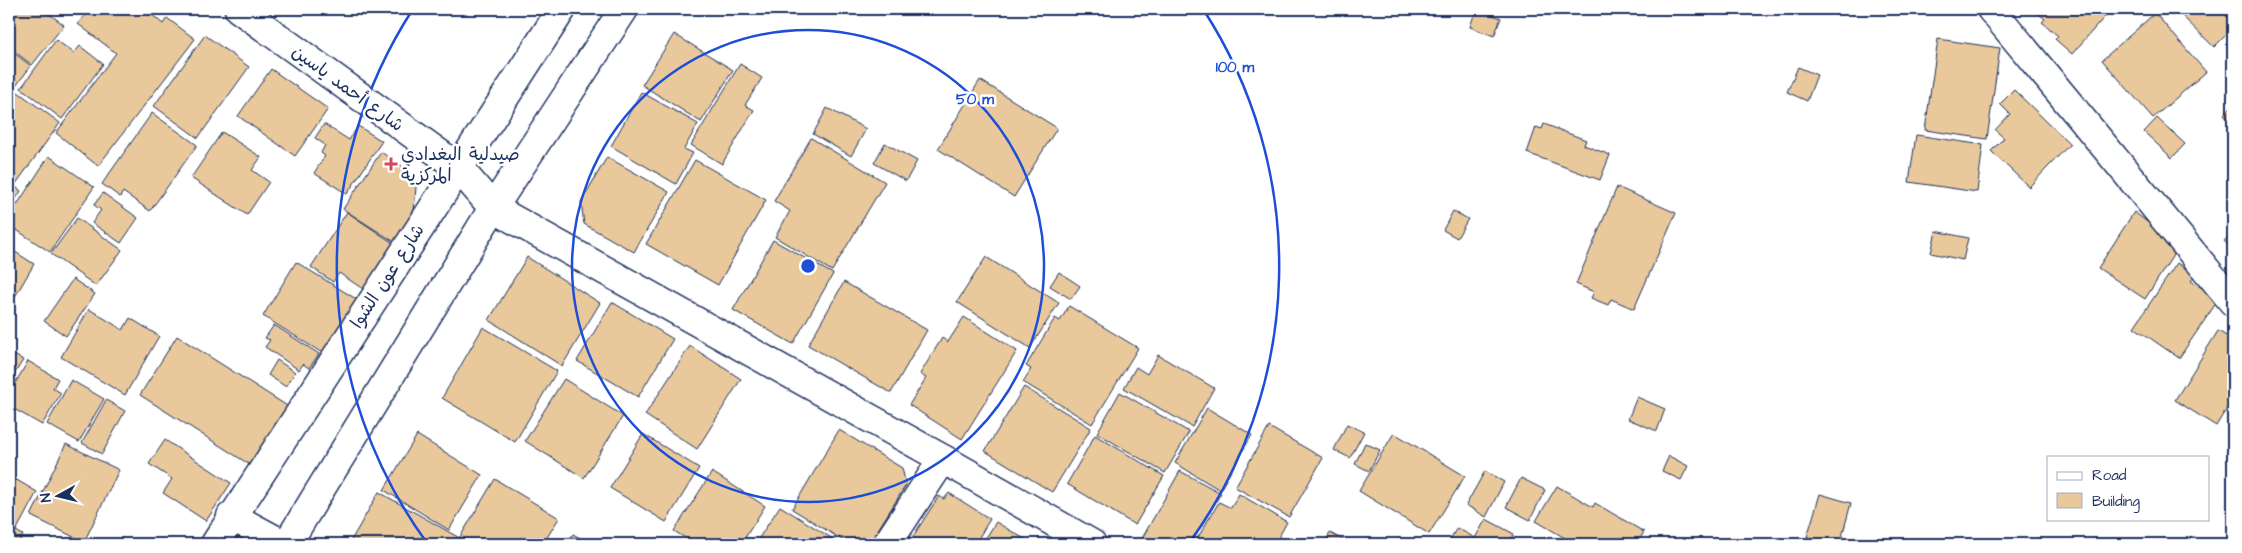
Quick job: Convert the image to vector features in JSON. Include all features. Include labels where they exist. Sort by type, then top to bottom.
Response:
[{"type":"street","name":"شارع أحمد ياسين","points":[[239,9],[458,167],[493,208]]},
{"type":"street","name":"شارع عون الشوا","points":[[214,544],[562,9]]},
{"type":"street","points":[[287,544],[493,208],[624,9]]},
{"type":"street","points":[[1990,9],[2233,302]]},
{"type":"street","points":[[493,208],[944,459],[1092,544]]},
{"type":"street","points":[[888,544],[944,459]]},
{"type":"street","points":[[231,516],[283,544]]},
{"type":"building","points":[[9,9],[43,9],[64,25],[32,65],[9,47]]},
{"type":"building","points":[[90,9],[145,9],[163,24],[167,18],[195,39],[98,166],[56,133],[116,53],[78,24]]},
{"type":"building","points":[[1476,9],[1501,18],[1494,36],[1470,27]]},
{"type":"building","points":[[2033,9],[2103,9],[2108,13],[2072,54],[2055,39],[2058,36],[2042,22],[2045,19]]},
{"type":"building","points":[[2175,9],[2233,9],[2233,28],[2214,47]]},
{"type":"building","points":[[2155,13],[2206,72],[2153,118],[2102,60]]},
{"type":"building","points":[[674,34],[733,70],[701,122],[642,85]]},
{"type":"building","points":[[205,35],[249,67],[198,138],[154,106]]},
{"type":"building","points":[[1938,39],[2000,48],[1987,139],[1925,130]]},
{"type":"building","points":[[56,40],[74,53],[80,46],[103,64],[62,119],[21,88]]},
{"type":"building","points":[[9,49],[31,66],[9,95]]},
{"type":"building","points":[[740,64],[762,78],[745,105],[754,110],[722,164],[691,145]]},
{"type":"building","points":[[1798,67],[1817,75],[1807,101],[1787,92]]},
{"type":"building","points":[[271,69],[328,109],[295,156],[238,116]]},
{"type":"building","points":[[980,80],[1057,128],[1014,197],[938,149]]},
{"type":"building","points":[[2014,90],[2070,144],[2029,187],[1991,151],[2004,138],[1995,130],[2010,114],[2000,104]]},
{"type":"building","points":[[18,92],[60,123],[15,185],[9,180],[9,105]]},
{"type":"building","points":[[641,92],[698,124],[684,149],[693,153],[676,184],[611,146]]},
{"type":"building","points":[[2233,105],[2233,124],[2224,114]]},
{"type":"building","points":[[827,108],[866,129],[851,156],[813,134]]},
{"type":"building","points":[[152,113],[197,145],[150,211],[123,192],[120,197],[102,184]]},
{"type":"building","points":[[2157,118],[2185,144],[2172,158],[2144,132]]},
{"type":"building","points":[[324,124],[349,140],[358,126],[382,141],[347,194],[314,173],[325,156],[321,153],[325,145],[315,138]]},
{"type":"building","points":[[1544,124],[1586,140],[1584,145],[1610,155],[1600,180],[1527,153],[1536,127],[1542,129]]},
{"type":"building","points":[[222,132],[261,157],[252,170],[269,182],[247,215],[191,178]]},
{"type":"building","points":[[1916,135],[1983,145],[1977,192],[1909,182]]},
{"type":"building","points":[[811,138],[885,182],[832,271],[775,237],[790,211],[774,201]]},
{"type":"building","points":[[885,143],[917,161],[906,181],[874,163]]},
{"type":"building","points":[[381,152],[403,167],[416,187],[414,212],[396,243],[343,209]]},
{"type":"building","points":[[49,156],[94,187],[50,252],[9,225],[9,217]]},
{"type":"building","points":[[607,157],[669,192],[634,252],[584,224],[581,202]]},
{"type":"building","points":[[695,160],[766,200],[718,285],[646,244]]},
{"type":"building","points":[[9,182],[21,191],[11,206],[9,204]]},
{"type":"building","points":[[1617,187],[1676,213],[1634,309],[1611,299],[1608,305],[1591,298],[1594,292],[1576,284]]},
{"type":"building","points":[[103,193],[138,218],[121,243],[92,223],[101,210],[94,205]]},
{"type":"building","points":[[1453,211],[1468,219],[1457,238],[1443,230]]},
{"type":"building","points":[[347,212],[396,245],[366,291],[339,273],[333,282],[311,267]]},
{"type":"building","points":[[2134,212],[2179,246],[2145,299],[2098,268]]},
{"type":"building","points":[[77,218],[122,250],[96,286],[51,254]]},
{"type":"building","points":[[1936,231],[1968,238],[1963,260],[1931,253]]},
{"type":"building","points":[[2233,232],[2233,250],[2224,241]]},
{"type":"building","points":[[773,240],[833,274],[793,344],[733,310]]},
{"type":"building","points":[[9,248],[34,264],[9,307]]},
{"type":"building","points":[[527,257],[600,303],[562,366],[489,320]]},
{"type":"building","points":[[986,257],[1059,303],[1030,348],[957,302]]},
{"type":"building","points":[[296,262],[361,302],[327,356],[263,316]]},
{"type":"building","points":[[2177,263],[2195,275],[2191,281],[2219,299],[2179,358],[2134,327]]},
{"type":"building","points":[[1059,272],[1080,286],[1071,299],[1050,286]]},
{"type":"building","points":[[73,279],[95,294],[66,336],[44,321]]},
{"type":"building","points":[[844,282],[927,330],[891,393],[808,345]]},
{"type":"building","points":[[612,302],[673,339],[638,397],[577,361]]},
{"type":"building","points":[[1069,306],[1138,348],[1092,424],[1023,382],[1031,369],[1026,366],[1055,318],[1060,321]]},
{"type":"building","points":[[89,309],[123,330],[130,318],[159,336],[125,395],[61,357]]},
{"type":"building","points":[[964,317],[1017,351],[962,439],[909,405],[926,378],[920,374],[942,338],[948,342]]},
{"type":"building","points":[[274,325],[319,354],[309,368],[303,364],[299,370],[265,347],[270,340],[265,338]]},
{"type":"building","points":[[483,327],[557,371],[515,442],[442,398]]},
{"type":"building","points":[[2218,331],[2233,340],[2233,398],[2216,426],[2175,400]]},
{"type":"building","points":[[177,336],[292,409],[255,468],[140,395]]},
{"type":"building","points":[[690,346],[741,379],[697,449],[645,415]]},
{"type":"building","points":[[9,352],[23,360],[9,383]]},
{"type":"building","points":[[1158,355],[1214,388],[1192,427],[1124,388],[1136,367],[1147,374]]},
{"type":"building","points":[[277,360],[295,372],[286,387],[268,375]]},
{"type":"building","points":[[28,361],[58,379],[53,388],[61,393],[42,425],[9,406],[9,394]]},
{"type":"building","points":[[564,379],[623,416],[584,478],[525,441]]},
{"type":"building","points":[[71,380],[104,399],[79,442],[47,424]]},
{"type":"building","points":[[1024,387],[1091,428],[1052,492],[985,451]]},
{"type":"building","points":[[1120,392],[1189,432],[1165,473],[1097,433]]},
{"type":"building","points":[[1637,397],[1665,409],[1657,431],[1628,419]]},
{"type":"building","points":[[106,400],[125,411],[102,454],[82,443]]},
{"type":"building","points":[[1207,408],[1252,435],[1220,490],[1175,463]]},
{"type":"building","points":[[1347,424],[1364,432],[1350,458],[1334,450]]},
{"type":"building","points":[[1269,427],[1323,458],[1289,517],[1235,487]]},
{"type":"building","points":[[839,430],[902,468],[906,485],[869,544],[849,544],[792,509]]},
{"type":"building","points":[[1394,433],[1465,476],[1429,534],[1359,491]]},
{"type":"building","points":[[643,434],[699,468],[666,522],[610,488]]},
{"type":"building","points":[[417,435],[482,475],[449,530],[384,490]]},
{"type":"building","points":[[1095,435],[1164,476],[1135,525],[1067,484]]},
{"type":"building","points":[[165,440],[231,483],[206,521],[163,493],[172,479],[149,464]]},
{"type":"building","points":[[1365,443],[1380,450],[1369,471],[1355,464]]},
{"type":"building","points":[[66,444],[119,470],[84,542],[31,516]]},
{"type":"building","points":[[1669,456],[1688,466],[1681,480],[1662,471]]},
{"type":"building","points":[[1180,471],[1221,493],[1191,544],[1144,544],[1140,542]]},
{"type":"building","points":[[1485,471],[1504,482],[1486,517],[1466,505]]},
{"type":"building","points":[[712,472],[765,506],[741,544],[695,544],[674,531]]},
{"type":"building","points":[[10,476],[37,492],[16,531],[23,535],[18,544],[9,544]]},
{"type":"building","points":[[1521,478],[1545,490],[1530,520],[1506,507]]},
{"type":"building","points":[[495,479],[559,518],[543,544],[472,544],[460,537]]},
{"type":"building","points":[[1557,486],[1593,507],[1595,503],[1644,532],[1637,544],[1561,544],[1565,538],[1536,521]]},
{"type":"building","points":[[379,492],[470,544],[349,544]]},
{"type":"building","points":[[949,493],[990,519],[975,544],[908,544],[939,496],[944,499]]},
{"type":"building","points":[[1239,494],[1287,522],[1275,544],[1194,544],[1219,502],[1231,508]]},
{"type":"building","points":[[1820,494],[1851,503],[1840,544],[1807,537]]},
{"type":"building","points":[[780,506],[841,544],[755,544]]},
{"type":"building","points":[[1486,519],[1514,534],[1508,544],[1447,544],[1457,528],[1475,538]]},
{"type":"building","points":[[996,522],[1033,544],[982,544]]},
{"type":"building","points":[[1330,533],[1351,544],[1324,544]]},
{"type":"building","points":[[573,534],[591,544],[567,544]]},
{"type":"place","name":"صيدلية البغدادي المركزية","points":[[391,164]]}]
